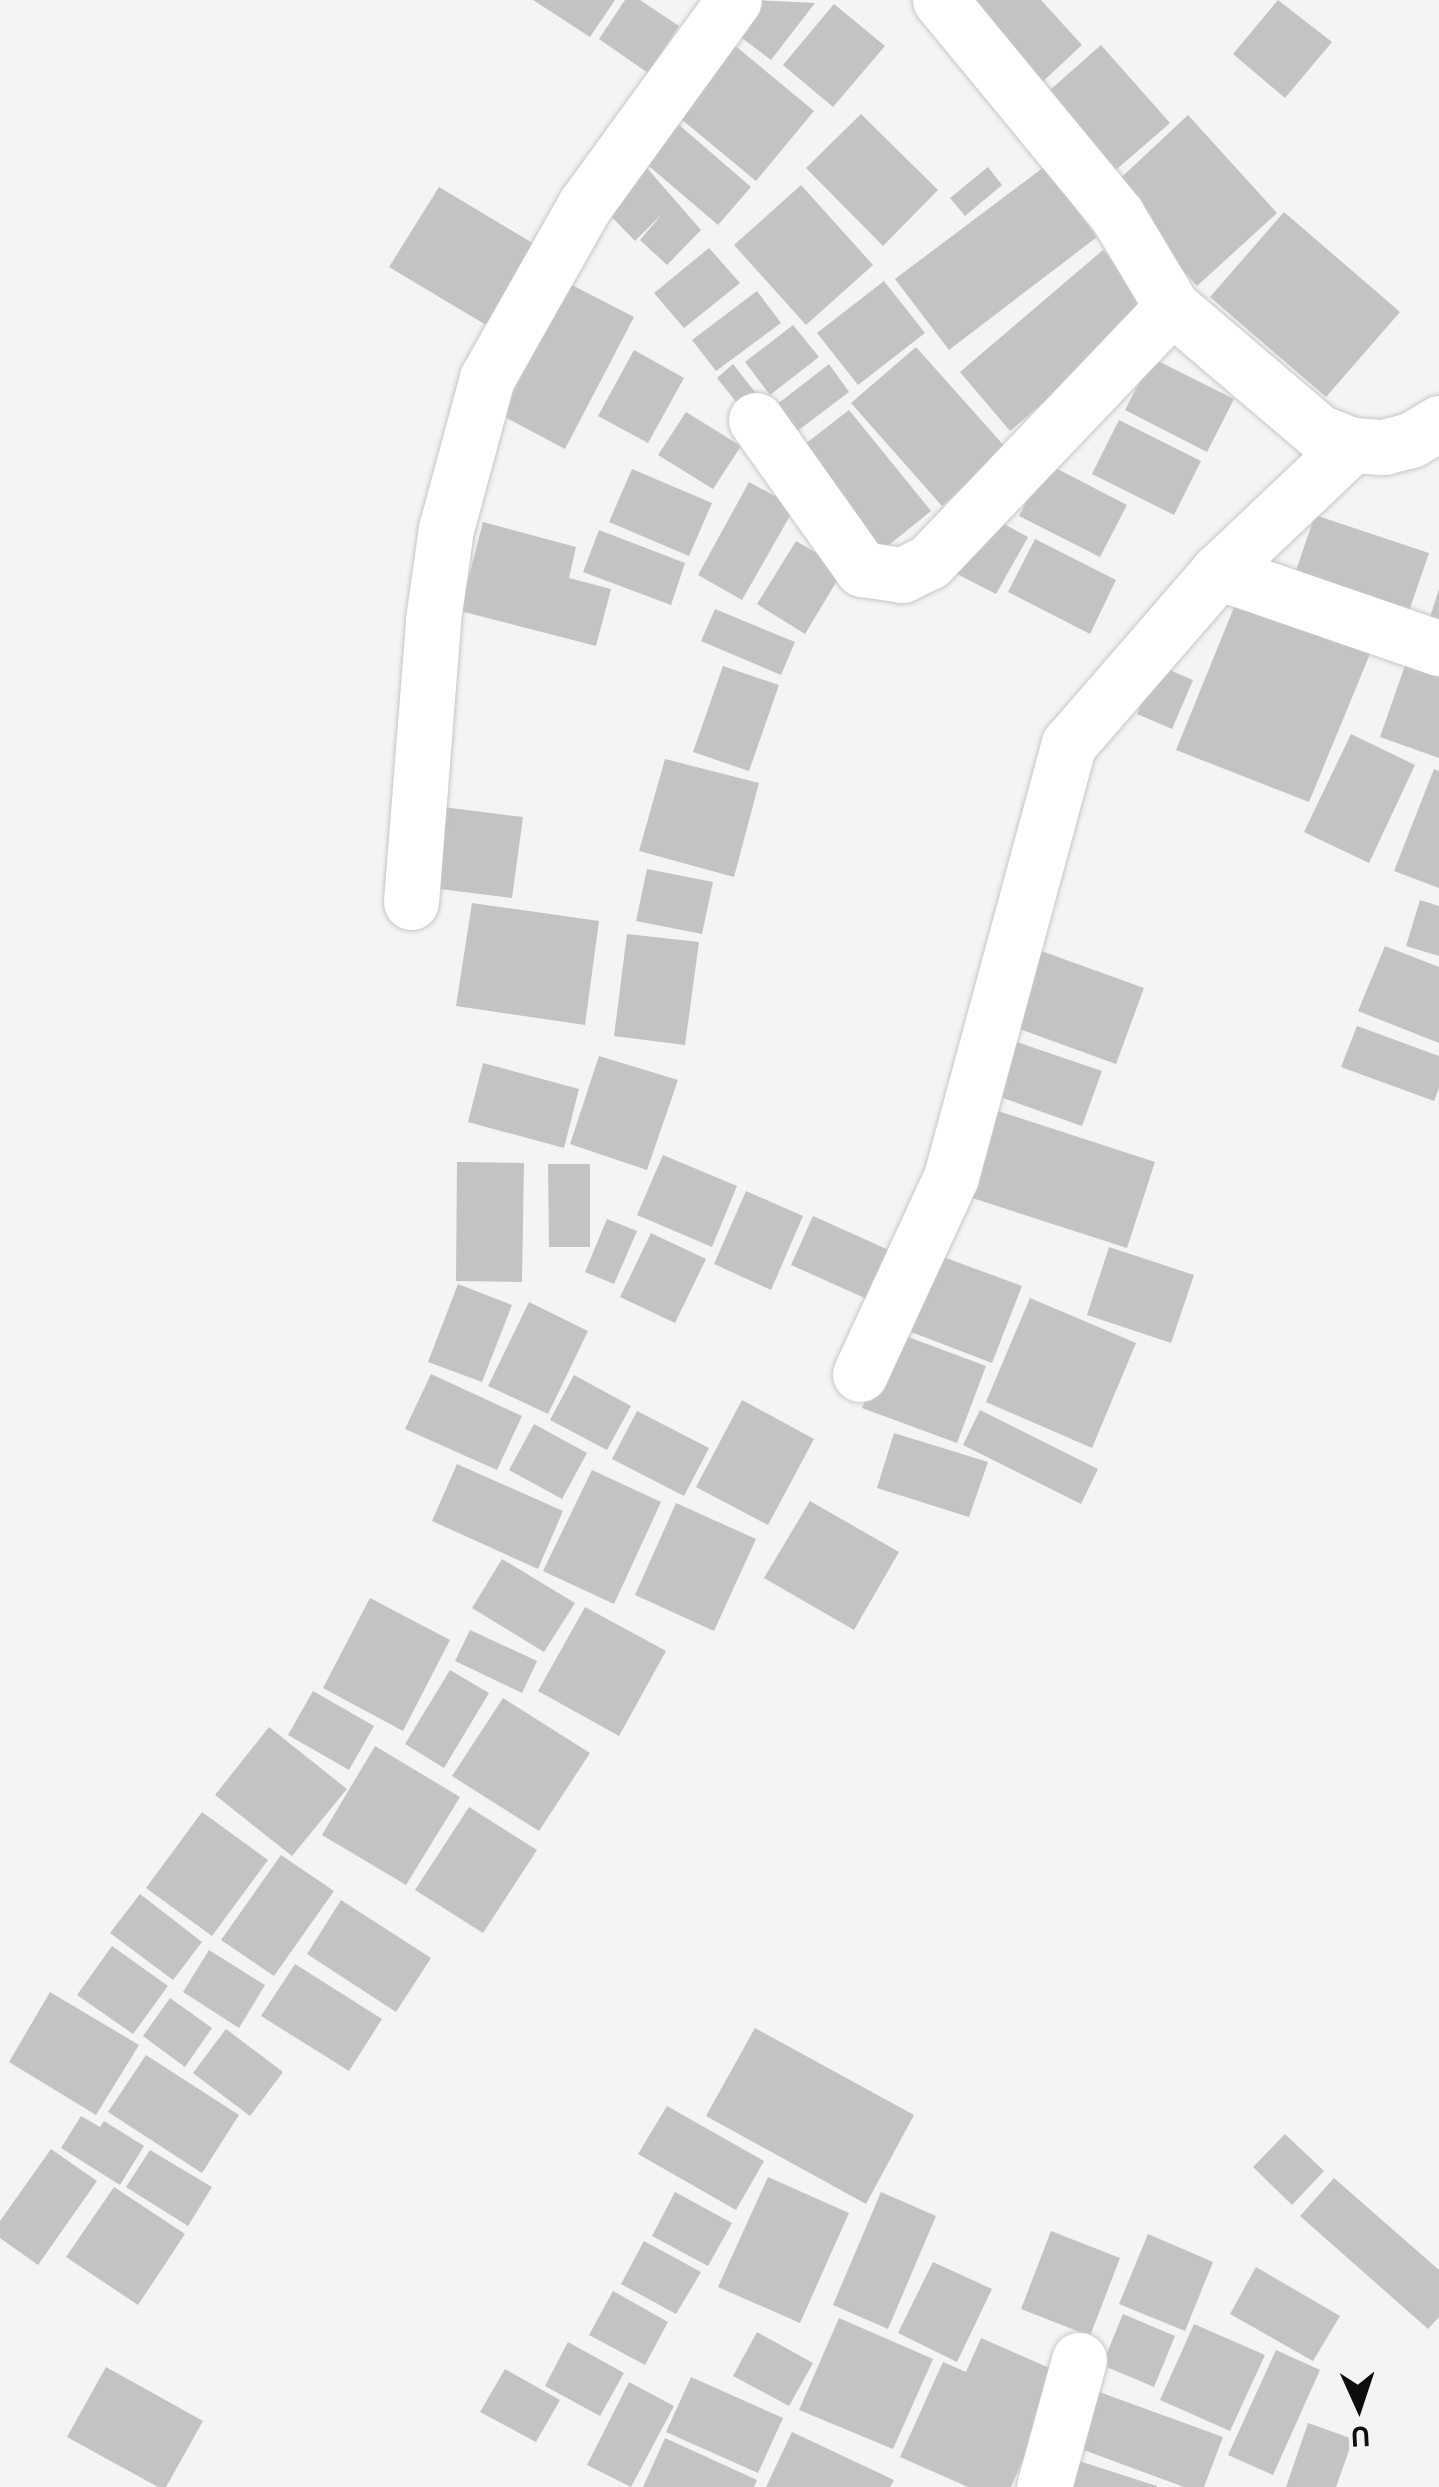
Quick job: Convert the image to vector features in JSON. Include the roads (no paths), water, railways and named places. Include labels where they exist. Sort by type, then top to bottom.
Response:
[{"type":"street","points":[[411,902],[418,779],[444,547],[487,378],[585,206],[734,0]]},
{"type":"street","points":[[940,0],[1117,214],[1172,307],[1320,432],[1352,445],[1383,446],[1411,440],[1439,424]]},
{"type":"street","points":[[756,420],[862,569],[902,574],[929,562],[1172,307]]},
{"type":"street","points":[[860,1374],[951,1177],[1069,744],[1218,572],[1352,445]]},
{"type":"street","points":[[1218,572],[1439,648]]},
{"type":"street","points":[[1044,2487],[1079,2360]]}]
